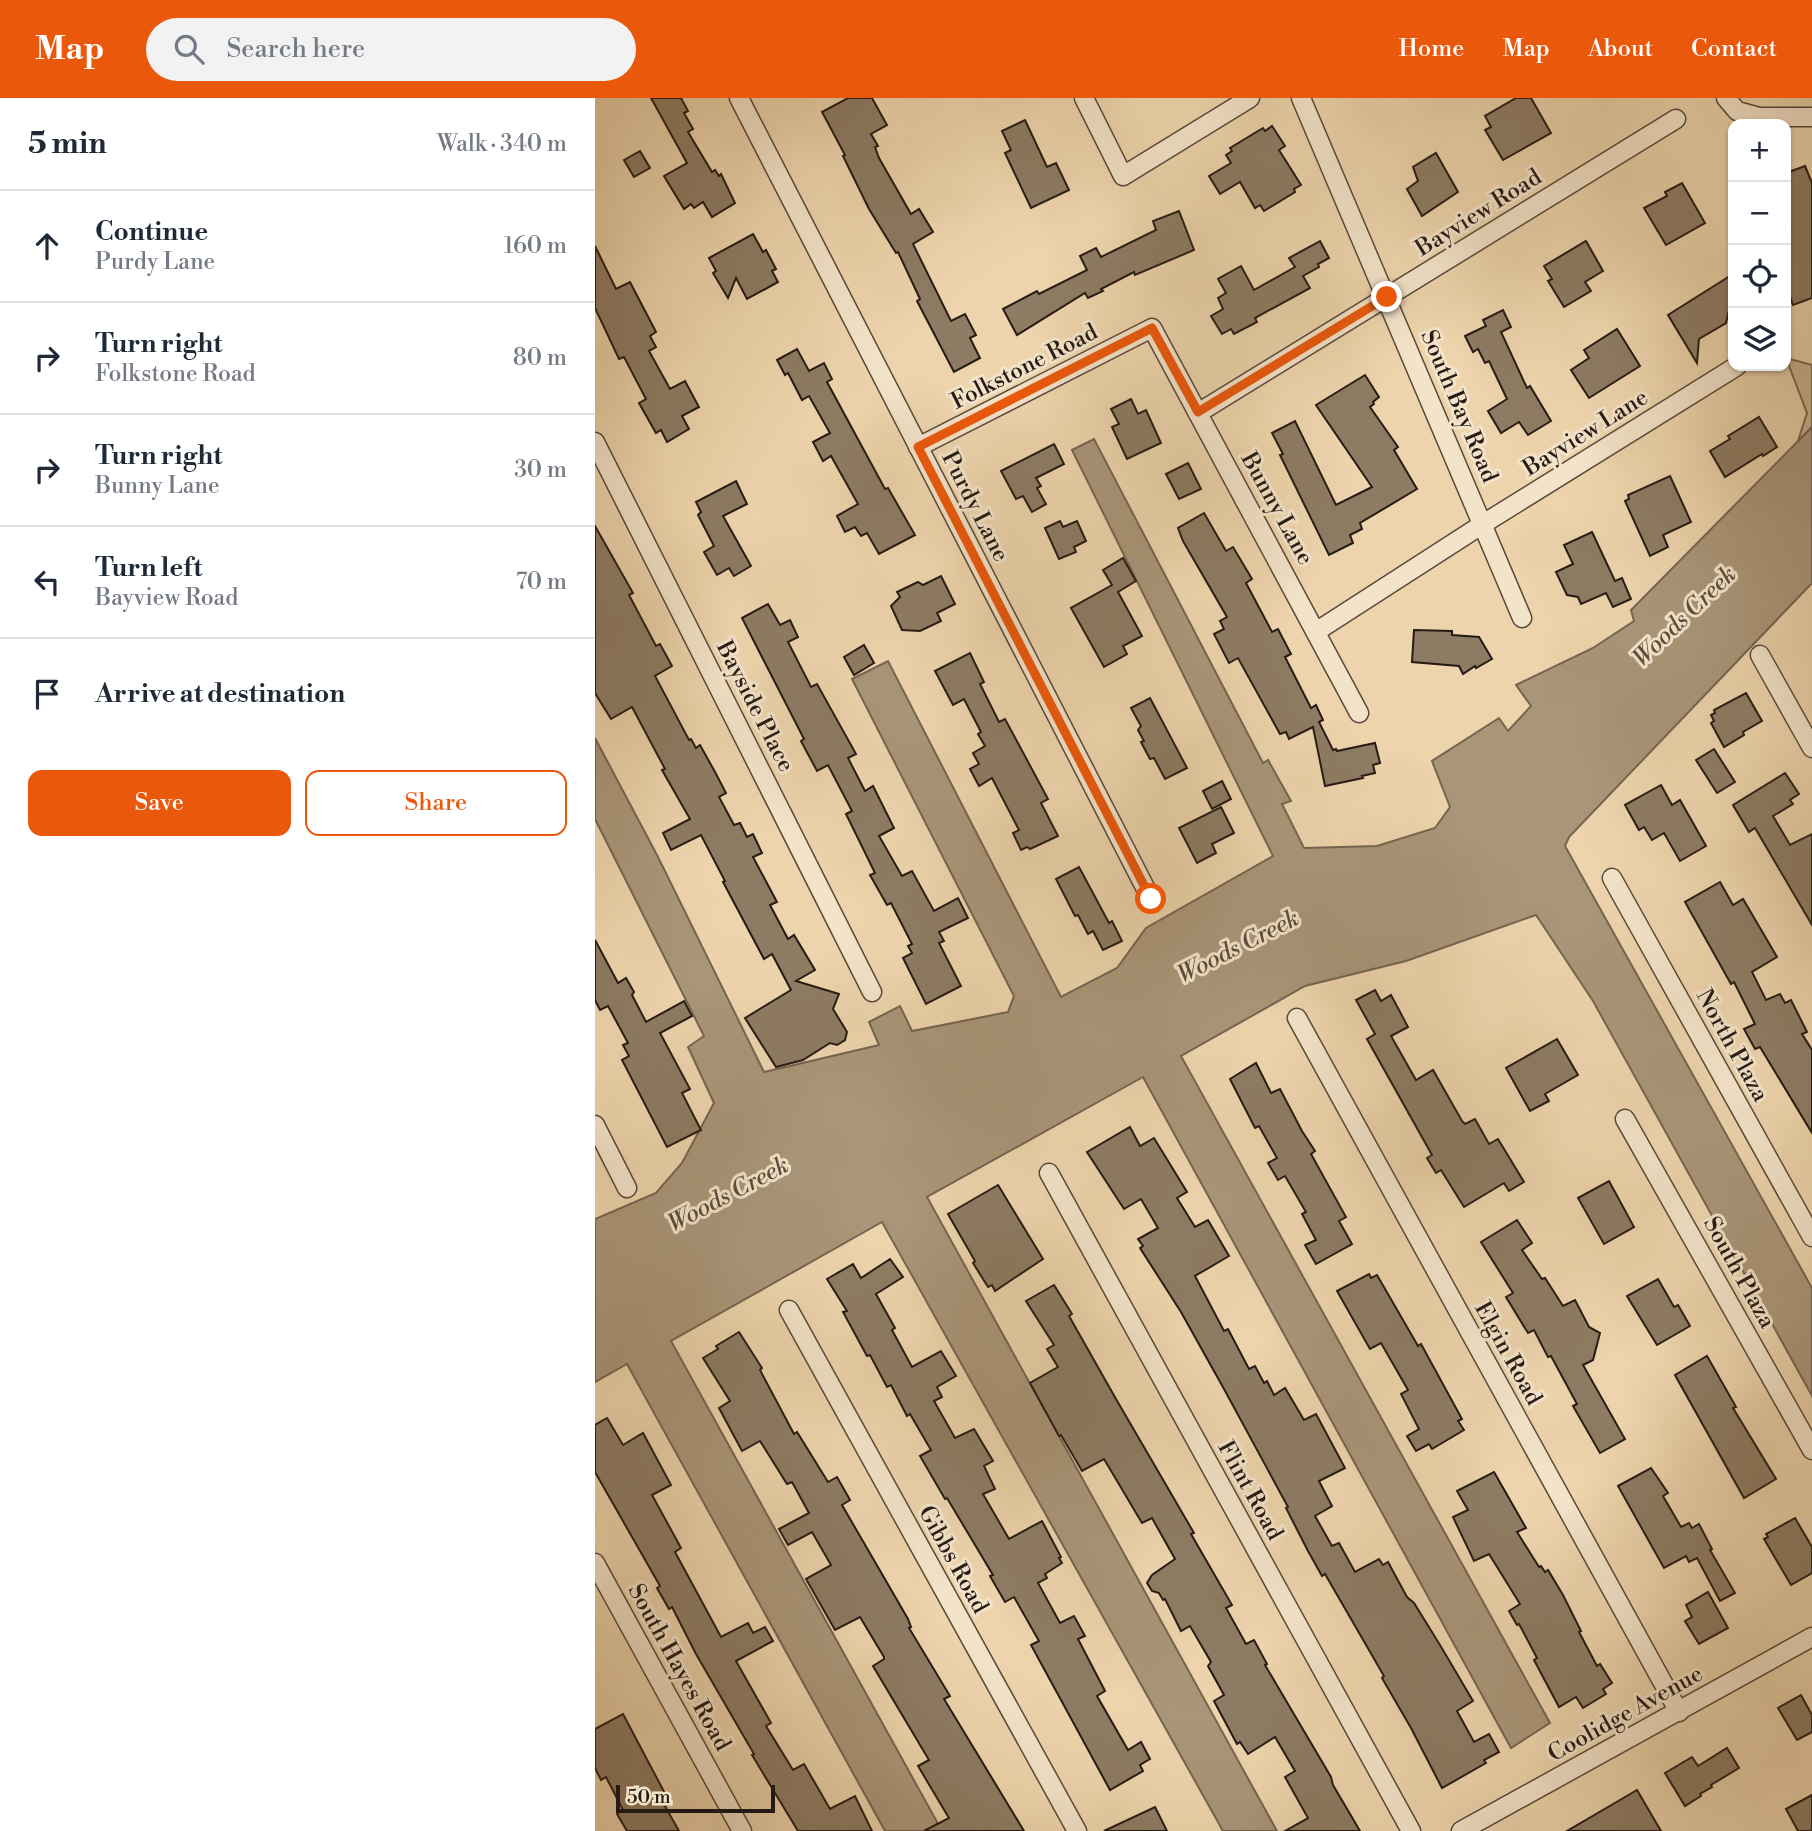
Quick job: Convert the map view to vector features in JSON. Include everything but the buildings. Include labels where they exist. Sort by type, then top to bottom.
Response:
[{"type":"street","name":"Purdy Lane","points":[[739,98],[1151,899]]},
{"type":"street","points":[[1084,98],[1123,176],[1250,98]]},
{"type":"street","name":"South Bay Road","points":[[1301,98],[1522,618]]},
{"type":"street","points":[[1726,98],[1737,111],[1759,117],[1812,117]]},
{"type":"street","name":"Bayview Road","points":[[1198,412],[1676,119]]},
{"type":"street","name":"Folkstone Road","points":[[918,447],[1152,328]]},
{"type":"street","name":"Bunny Lane","points":[[1152,328],[1359,713]]},
{"type":"street","name":"Bayview Lane","points":[[1317,632],[1483,524],[1729,371]]},
{"type":"street","name":"Bayside Place","points":[[595,442],[873,992]]},
{"type":"street","points":[[1760,655],[1812,748]]},
{"type":"street","name":"North Plaza","points":[[1612,878],[1812,1237]]},
{"type":"street","name":"Elgin Road","points":[[1297,1018],[1679,1712]]},
{"type":"street","name":"South Plaza","points":[[1625,1119],[1812,1450]]},
{"type":"street","points":[[595,1125],[627,1188]]},
{"type":"street","name":"Flint Road","points":[[1049,1173],[1411,1831]]},
{"type":"street","name":"Gibbs Road","points":[[789,1310],[1077,1831]]},
{"type":"street","name":"South Hayes Road","points":[[595,1563],[742,1831]]},
{"type":"street","name":"Coolidge Avenue","points":[[1461,1831],[1812,1637]]},
{"type":"shaded area","points":[[1791,359],[1812,365],[1812,427],[1798,441],[1807,413],[1791,371]]},
{"type":"water","name":"Woods Creek","points":[[1812,427],[1812,583],[1569,837],[1565,846],[1812,1288],[1812,1396],[1593,1001],[1536,915],[1406,961],[1305,986],[1181,1056],[1550,1723],[1511,1748],[1143,1077],[927,1197],[1277,1831],[1223,1831],[882,1222],[671,1341],[942,1831],[885,1831],[627,1364],[595,1382],[595,1219],[656,1193],[682,1163],[714,1103],[688,1047],[704,1036],[595,819],[595,738],[658,857],[764,1072],[879,1045],[869,1022],[900,1006],[912,1031],[1008,1012],[1014,996],[852,679],[888,661],[1061,997],[1117,968],[1146,928],[1273,856],[1072,450],[1094,439],[1263,763],[1268,760],[1291,801],[1282,804],[1304,848],[1377,846],[1435,828],[1450,807],[1432,761],[1499,718],[1508,731],[1531,706],[1516,685],[1593,648],[1634,621],[1631,610]]},
{"type":"route","points":[[1151,899],[918,447],[1152,328],[1198,412],[1387,297]]}]
